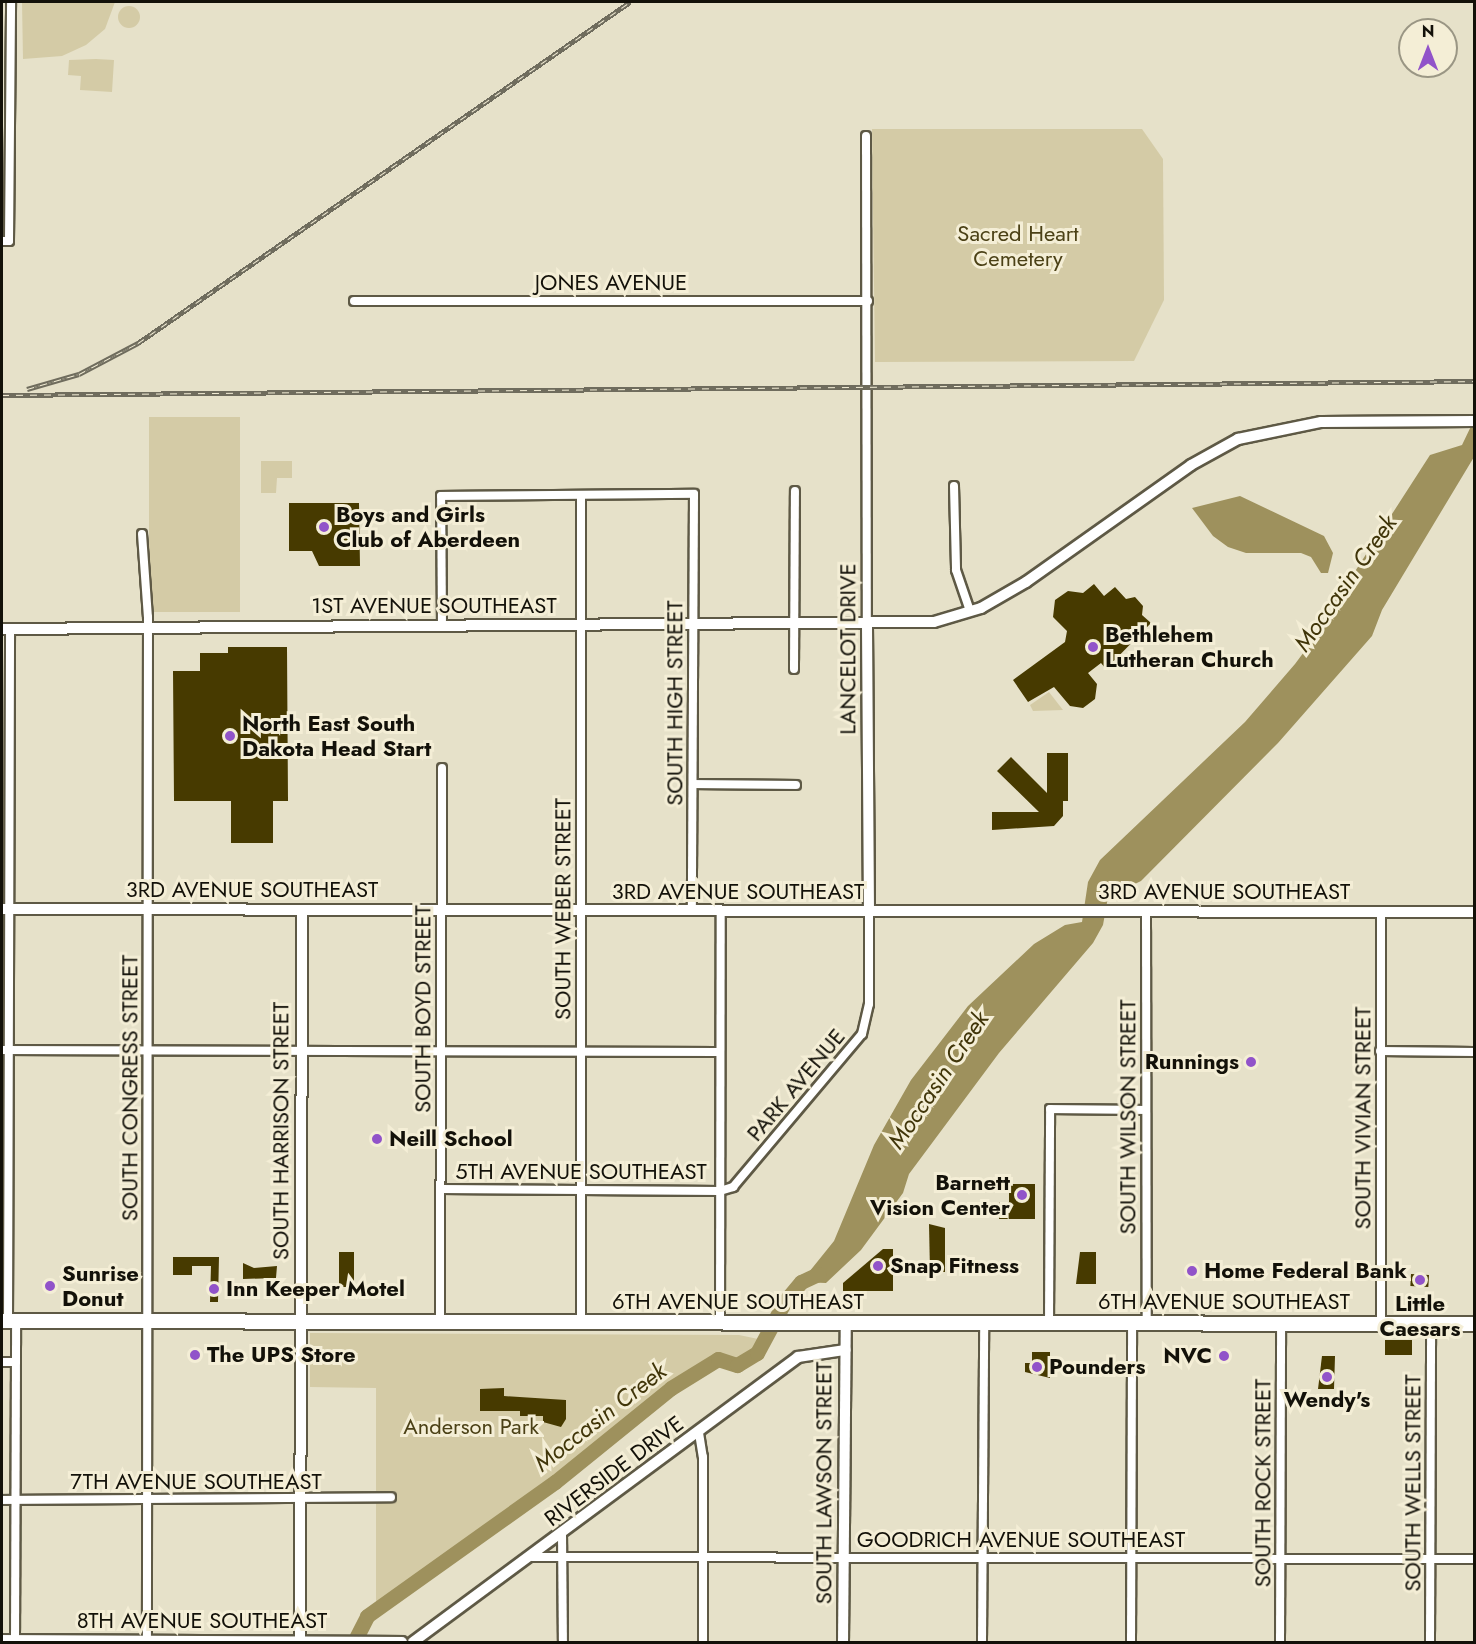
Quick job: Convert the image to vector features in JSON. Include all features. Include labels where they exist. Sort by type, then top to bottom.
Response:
[{"type":"highway","name":"6TH AVENUE SOUTHEAST","points":[[8,1321],[1474,1323]]},
{"type":"street","points":[[5,241],[6,102],[11,2]]},
{"type":"street","name":"LANCELOT DRIVE","points":[[866,136],[869,912]]},
{"type":"street","name":"JONES AVENUE","points":[[354,301],[868,301]]},
{"type":"street","name":"1ST AVENUE SOUTHEAST","points":[[6,629],[442,625],[867,626],[934,622],[970,611],[1026,582],[1191,465],[1238,439],[1321,422],[1474,421]]},
{"type":"street","points":[[954,486],[956,570],[970,611]]},
{"type":"street","points":[[795,490],[795,669]]},
{"type":"street","name":"SOUTH HIGH STREET","points":[[581,495],[694,494],[693,911]]},
{"type":"street","points":[[442,625],[441,496],[581,495]]},
{"type":"street","name":"SOUTH WEBER STREET","points":[[580,1322],[581,495]]},
{"type":"street","name":"SOUTH CONGRESS STREET","points":[[142,534],[148,627],[147,1641]]},
{"type":"street","points":[[6,629],[5,1049],[8,1321],[16,1362],[15,1641]]},
{"type":"street","name":"SOUTH BOYD STREET","points":[[440,1322],[442,768]]},
{"type":"street","points":[[693,784],[796,785]]},
{"type":"street","name":"3RD AVENUE SOUTHEAST","points":[[5,909],[1474,912]]},
{"type":"street","name":"SOUTH HARRISON STREET","points":[[300,1640],[302,910]]},
{"type":"street","name":"SOUTH WILSON STREET","points":[[1146,911],[1147,1323]]},
{"type":"street","points":[[720,1322],[721,912]]},
{"type":"street","name":"PARK AVENUE","points":[[720,1191],[740,1180],[862,1034],[869,1004],[869,912]]},
{"type":"street","name":"SOUTH VIVIAN STREET","points":[[1381,912],[1381,1324]]},
{"type":"street","points":[[5,1049],[720,1052]]},
{"type":"street","points":[[1380,1051],[1474,1052]]},
{"type":"street","points":[[1049,1323],[1050,1109],[1146,1110]]},
{"type":"street","name":"5TH AVENUE SOUTHEAST","points":[[441,1189],[720,1191]]},
{"type":"street","name":"SOUTH LAWSON STREET","points":[[843,1642],[846,1323]]},
{"type":"street","points":[[982,1642],[984,1323]]},
{"type":"street","points":[[1131,1642],[1132,1323]]},
{"type":"street","name":"SOUTH ROCK STREET","points":[[1280,1642],[1281,1323]]},
{"type":"street","name":"SOUTH WELLS STREET","points":[[1430,1642],[1431,1324]]},
{"type":"street","name":"RIVERSIDE DRIVE","points":[[413,1642],[532,1557],[805,1353],[845,1350]]},
{"type":"street","points":[[2,1362],[16,1362]]},
{"type":"street","points":[[699,1432],[703,1642]]},
{"type":"street","name":"7TH AVENUE SOUTHEAST","points":[[2,1500],[301,1500],[391,1497]]},
{"type":"street","points":[[562,1534],[563,1642]]},
{"type":"street","name":"GOODRICH AVENUE SOUTHEAST","points":[[532,1557],[1474,1560]]},
{"type":"street","name":"8TH AVENUE SOUTHEAST","points":[[2,1640],[372,1640],[402,1642]]},
{"type":"green space","points":[[22,2],[115,2],[105,29],[86,45],[62,56],[23,59]]},
{"type":"green space","points":[[125,6],[133,6],[140,13],[140,21],[133,28],[125,28],[118,21],[118,13]]},
{"type":"green space","points":[[69,60],[114,60],[112,92],[80,90],[81,76],[68,75]]},
{"type":"green space","name":"Sacred Heart Cemetery","points":[[872,129],[1142,129],[1163,159],[1164,300],[1134,361],[875,362]]},
{"type":"green space","points":[[149,417],[240,417],[240,612],[149,612]]},
{"type":"green space","points":[[261,461],[292,461],[292,478],[277,478],[276,493],[261,493]]},
{"type":"green space","points":[[1049,692],[1063,710],[1033,711],[1030,705]]},
{"type":"green space","name":"Anderson Park","points":[[310,1333],[739,1335],[763,1340],[757,1353],[737,1365],[718,1359],[671,1388],[555,1482],[376,1610],[376,1388],[310,1387]]},
{"type":"water","points":[[1474,420],[1474,457],[1382,610],[1372,636],[1278,743],[1141,881],[1108,897],[1103,925],[1093,943],[999,1053],[909,1174],[903,1193],[861,1250],[826,1283],[801,1282],[834,1241],[874,1145],[911,1080],[968,1006],[1034,944],[1065,925],[1082,922],[1088,882],[1100,860],[1245,722],[1295,664],[1327,621],[1343,579],[1348,580],[1354,573],[1430,455],[1462,445]]},
{"type":"water","points":[[1240,496],[1324,536],[1333,553],[1328,573],[1321,573],[1311,557],[1301,553],[1246,553],[1228,547],[1213,536],[1192,508]]},
{"type":"building","name":"Boys and Girls Club of Aberdeen","points":[[289,503],[359,503],[360,566],[319,566],[312,551],[289,551]]},
{"type":"building","name":"Bethlehem Lutheran Church","points":[[1094,584],[1104,596],[1115,587],[1126,599],[1135,597],[1143,606],[1142,615],[1151,623],[1106,669],[1101,663],[1088,673],[1097,684],[1095,699],[1083,708],[1070,706],[1054,687],[1028,702],[1013,680],[1065,642],[1067,631],[1053,617],[1055,600],[1068,591],[1083,593]]},
{"type":"building","name":"North East South Dakota Head Start","points":[[228,647],[287,647],[288,801],[273,801],[273,843],[231,843],[231,801],[174,801],[173,671],[200,671],[200,653],[228,653]]},
{"type":"building","points":[[1047,753],[1068,753],[1068,801],[1063,801],[1063,816],[1054,826],[992,830],[992,812],[1039,812],[997,771],[1011,757],[1047,793]]},
{"type":"building","name":"Barnett Vision Center","points":[[1009,1184],[1035,1184],[1035,1219],[999,1219],[999,1202],[1009,1202]]},
{"type":"building","points":[[929,1224],[945,1228],[945,1272],[930,1272]]},
{"type":"building","name":"Snap Fitness","points":[[883,1249],[893,1249],[893,1291],[843,1291],[843,1283]]},
{"type":"building","points":[[339,1252],[354,1252],[354,1287],[339,1287]]},
{"type":"building","points":[[1080,1252],[1096,1252],[1096,1284],[1076,1284]]},
{"type":"building","name":"Inn Keeper Motel","points":[[173,1257],[219,1257],[218,1302],[210,1302],[211,1266],[192,1266],[192,1275],[173,1275]]},
{"type":"building","points":[[243,1263],[254,1268],[277,1266],[276,1278],[243,1279]]},
{"type":"building","name":"Little Caesars","points":[[1411,1274],[1429,1275],[1428,1287],[1410,1286]]},
{"type":"building","points":[[1385,1340],[1412,1340],[1412,1355],[1385,1355]]},
{"type":"building","name":"Pounders","points":[[1032,1352],[1050,1352],[1050,1378],[1025,1372],[1025,1363],[1032,1363]]},
{"type":"building","name":"Wendy's","points":[[1322,1356],[1335,1356],[1334,1389],[1318,1389]]},
{"type":"building","points":[[504,1388],[504,1396],[566,1400],[566,1419],[561,1427],[543,1422],[543,1416],[520,1416],[520,1411],[480,1411],[480,1389]]},
{"type":"waterway","name":"Moccasin Creek","points":[[354,1642],[367,1616],[555,1482],[671,1388],[718,1359],[737,1365],[757,1353],[785,1301],[801,1282],[818,1274]]},
{"type":"railway","points":[[27,389],[79,374],[138,343],[630,2]]},
{"type":"railway","points":[[2,395],[1474,381]]},
{"type":"place","name":"Boys and Girls Club of Aberdeen","points":[[324,527]]},
{"type":"place","name":"Bethlehem Lutheran Church","points":[[1093,647]]},
{"type":"place","name":"North East South Dakota Head Start","points":[[230,736]]},
{"type":"place","name":"Runnings","points":[[1251,1062]]},
{"type":"place","name":"Neill School","points":[[377,1139]]},
{"type":"place","name":"Barnett Vision Center","points":[[1022,1195]]},
{"type":"place","name":"Snap Fitness","points":[[878,1266]]},
{"type":"place","name":"Home Federal Bank","points":[[1192,1271]]},
{"type":"place","name":"Little Caesars","points":[[1420,1280]]},
{"type":"place","name":"Sunrise Donut","points":[[50,1286]]},
{"type":"place","name":"Inn Keeper Motel","points":[[214,1289]]},
{"type":"place","name":"The UPS Store","points":[[195,1355]]},
{"type":"place","name":"NVC","points":[[1224,1356]]},
{"type":"place","name":"Pounders","points":[[1037,1367]]},
{"type":"place","name":"Wendy's","points":[[1327,1377]]}]
